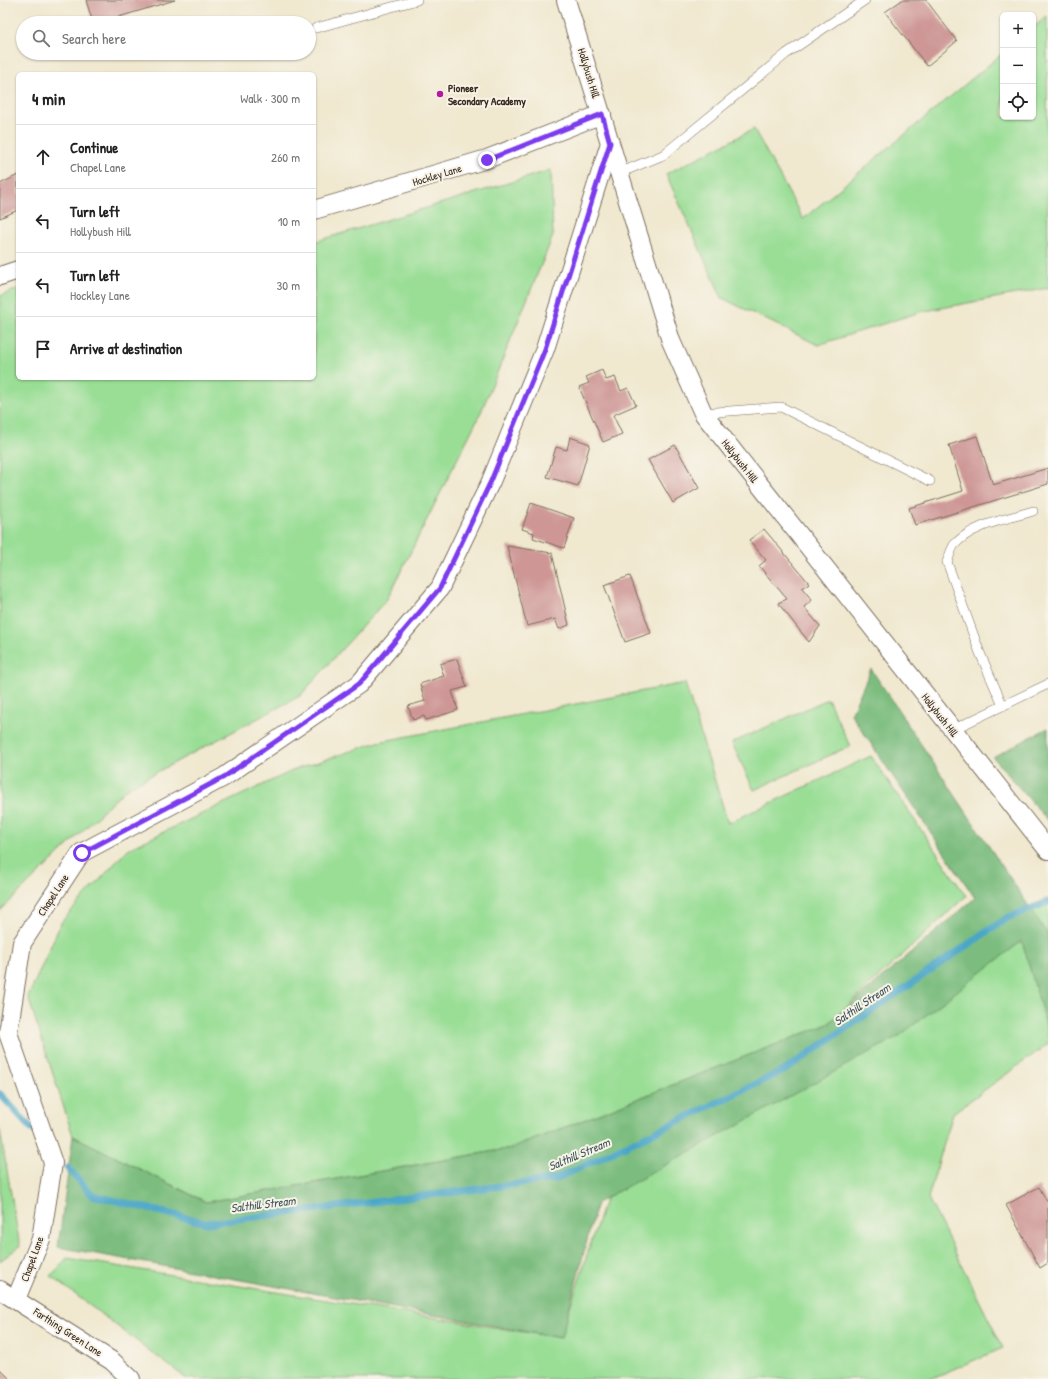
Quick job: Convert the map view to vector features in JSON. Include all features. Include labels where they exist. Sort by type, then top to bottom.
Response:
[{"type":"street","name":"Hollybush Hill","points":[[566,0],[671,341],[703,413],[1048,850]]},
{"type":"street","name":"Hockley Lane","points":[[316,209],[487,160],[602,114]]},
{"type":"street","name":"Chapel Lane","points":[[16,1299],[41,1239],[53,1163],[8,1033],[22,943],[82,853],[224,777],[359,684],[440,588],[491,481],[545,349],[610,143]]},
{"type":"street","points":[[0,276],[16,271]]},
{"type":"street","name":"Farthing Green Lane","points":[[0,1290],[112,1361],[131,1379]]},
{"type":"lane","points":[[382,0],[385,10]]},
{"type":"lane","points":[[316,28],[417,0]]},
{"type":"lane","points":[[619,174],[664,155],[786,54],[865,0]]},
{"type":"lane","points":[[703,413],[781,407],[930,481]]},
{"type":"lane","points":[[1003,706],[980,653],[947,562],[953,546],[964,536],[987,525],[1033,511]]},
{"type":"lane","points":[[952,730],[1048,684]]},
{"type":"green space","points":[[1047,16],[1048,288],[920,312],[818,345],[722,298],[666,174],[754,129],[803,219],[1000,55],[1000,120],[1036,120],[1036,25]]},
{"type":"green space","points":[[551,170],[553,236],[481,412],[387,599],[300,696],[127,788],[0,911],[0,296],[16,290],[16,380],[316,380],[316,241]]},
{"type":"green space","points":[[871,669],[1048,935],[1048,1032],[1022,941],[899,1036],[597,1203],[561,1338],[58,1247],[73,1136],[206,1202],[512,1148],[828,1024],[975,898],[851,714]]},
{"type":"green space","points":[[685,683],[728,823],[871,756],[966,896],[828,1024],[512,1148],[206,1202],[73,1136],[28,997],[62,921],[128,849],[294,770],[378,742]]},
{"type":"green space","points":[[828,699],[850,746],[754,790],[732,743]]},
{"type":"green space","points":[[1048,728],[1048,821],[993,757]]},
{"type":"green space","points":[[1048,898],[1048,1044],[953,1113],[928,1198],[1003,1348],[930,1379],[187,1379],[51,1276],[67,1258],[560,1338],[618,1160],[886,1012]]},
{"type":"green space","points":[[0,1130],[20,1246],[0,1261]]},
{"type":"building","points":[[86,0],[175,0],[122,16],[91,16]]},
{"type":"building","points":[[902,0],[926,0],[957,41],[927,66],[885,12]]},
{"type":"building","points":[[16,176],[16,211],[0,218],[0,184]]},
{"type":"building","points":[[602,370],[606,380],[615,377],[621,391],[628,388],[636,405],[613,415],[622,434],[603,442],[579,387],[589,383],[586,377]]},
{"type":"building","points":[[977,436],[993,485],[1048,468],[1048,484],[915,525],[909,508],[963,491],[949,445]]},
{"type":"building","points":[[570,437],[590,444],[578,486],[547,477],[556,447],[567,450]]},
{"type":"building","points":[[675,445],[699,488],[673,503],[648,460]]},
{"type":"building","points":[[531,503],[574,518],[564,548],[533,538],[534,533],[522,529]]},
{"type":"building","points":[[764,529],[809,583],[802,588],[812,600],[804,607],[820,626],[809,642],[778,603],[787,599],[759,566],[766,560],[749,540]]},
{"type":"building","points":[[507,546],[552,553],[569,625],[559,629],[555,619],[527,626]]},
{"type":"building","points":[[630,576],[651,633],[625,642],[604,585]]},
{"type":"building","points":[[457,659],[467,687],[452,691],[458,710],[426,720],[424,716],[413,720],[408,706],[425,701],[420,684],[444,676],[440,664]]},
{"type":"building","points":[[1039,1187],[1048,1203],[1048,1263],[1040,1268],[1006,1205]]},
{"type":"building","points":[[0,1369],[10,1379],[0,1379]]},
{"type":"waterway","name":"Salthill Stream","points":[[68,1168],[92,1195],[207,1223],[556,1179],[785,1070],[1007,918],[1048,902]]},
{"type":"waterway","name":"Salthill Stream","points":[[0,1094],[33,1130]]},
{"type":"place","name":"Pioneer Secondary Academy","points":[[440,94]]},
{"type":"route","points":[[82,853],[224,777],[359,684],[440,588],[491,481],[545,349],[610,143],[602,114],[487,160]]}]
